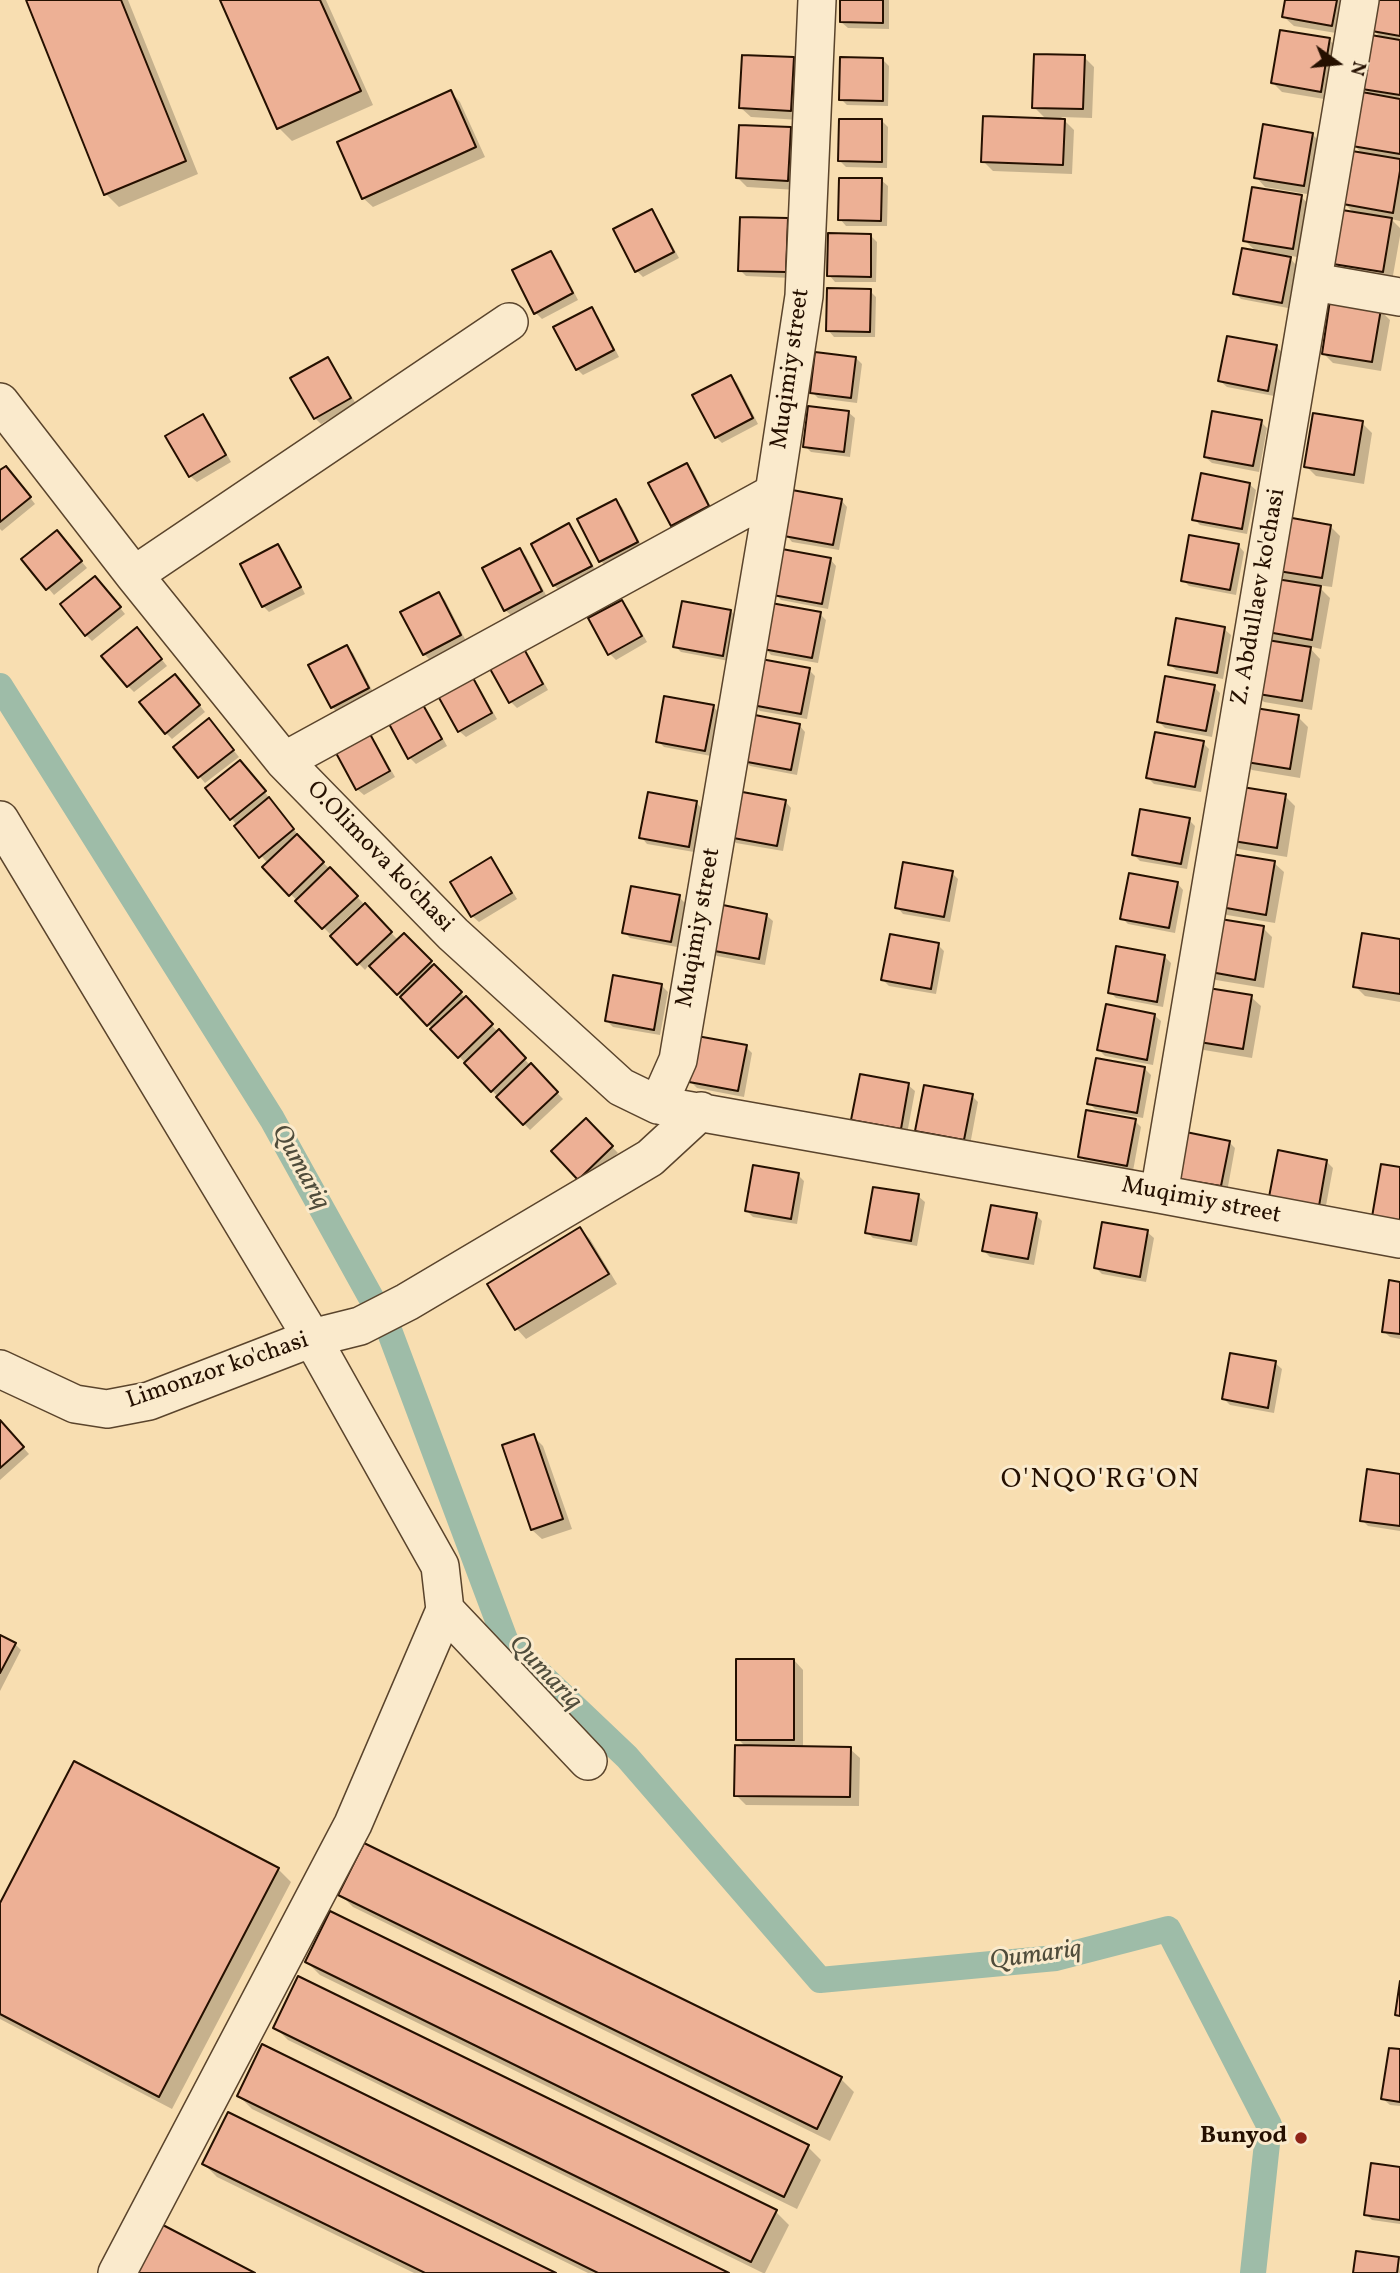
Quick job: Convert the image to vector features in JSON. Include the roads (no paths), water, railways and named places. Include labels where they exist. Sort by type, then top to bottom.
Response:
[{"type":"street","name":"Muqimiy street","points":[[817,0],[804,296],[775,493],[678,1060],[658,1105],[1400,1239]]},
{"type":"street","name":"Z. Abdullaev ko'chasi","points":[[1159,1194],[1360,0]]},
{"type":"street","points":[[1314,282],[1400,296]]},
{"type":"street","points":[[134,575],[509,322]]},
{"type":"street","name":"O.Olimova ko'chasi","points":[[0,402],[134,575],[284,761],[453,934],[621,1087],[658,1105]]},
{"type":"street","points":[[284,761],[775,493]]},
{"type":"street","points":[[0,820],[312,1338],[440,1566],[445,1609],[353,1824],[117,2273]]},
{"type":"street","name":"Limonzor ko'chasi","points":[[0,1369],[75,1404],[107,1409],[149,1401],[312,1338],[360,1326],[407,1302],[650,1158],[701,1111]]},
{"type":"street","points":[[445,1609],[588,1761]]},
{"type":"waterway","name":"Qumariq","points":[[0,686],[272,1119],[389,1330],[506,1642],[627,1757],[820,1980],[1056,1958],[1168,1929],[1269,2125],[1253,2273]]},
{"type":"place","name":"Bunyod","points":[[1301,2138]]},
{"type":"district","name":"O'NQO'RG'ON","points":[[1101,1482]]}]
